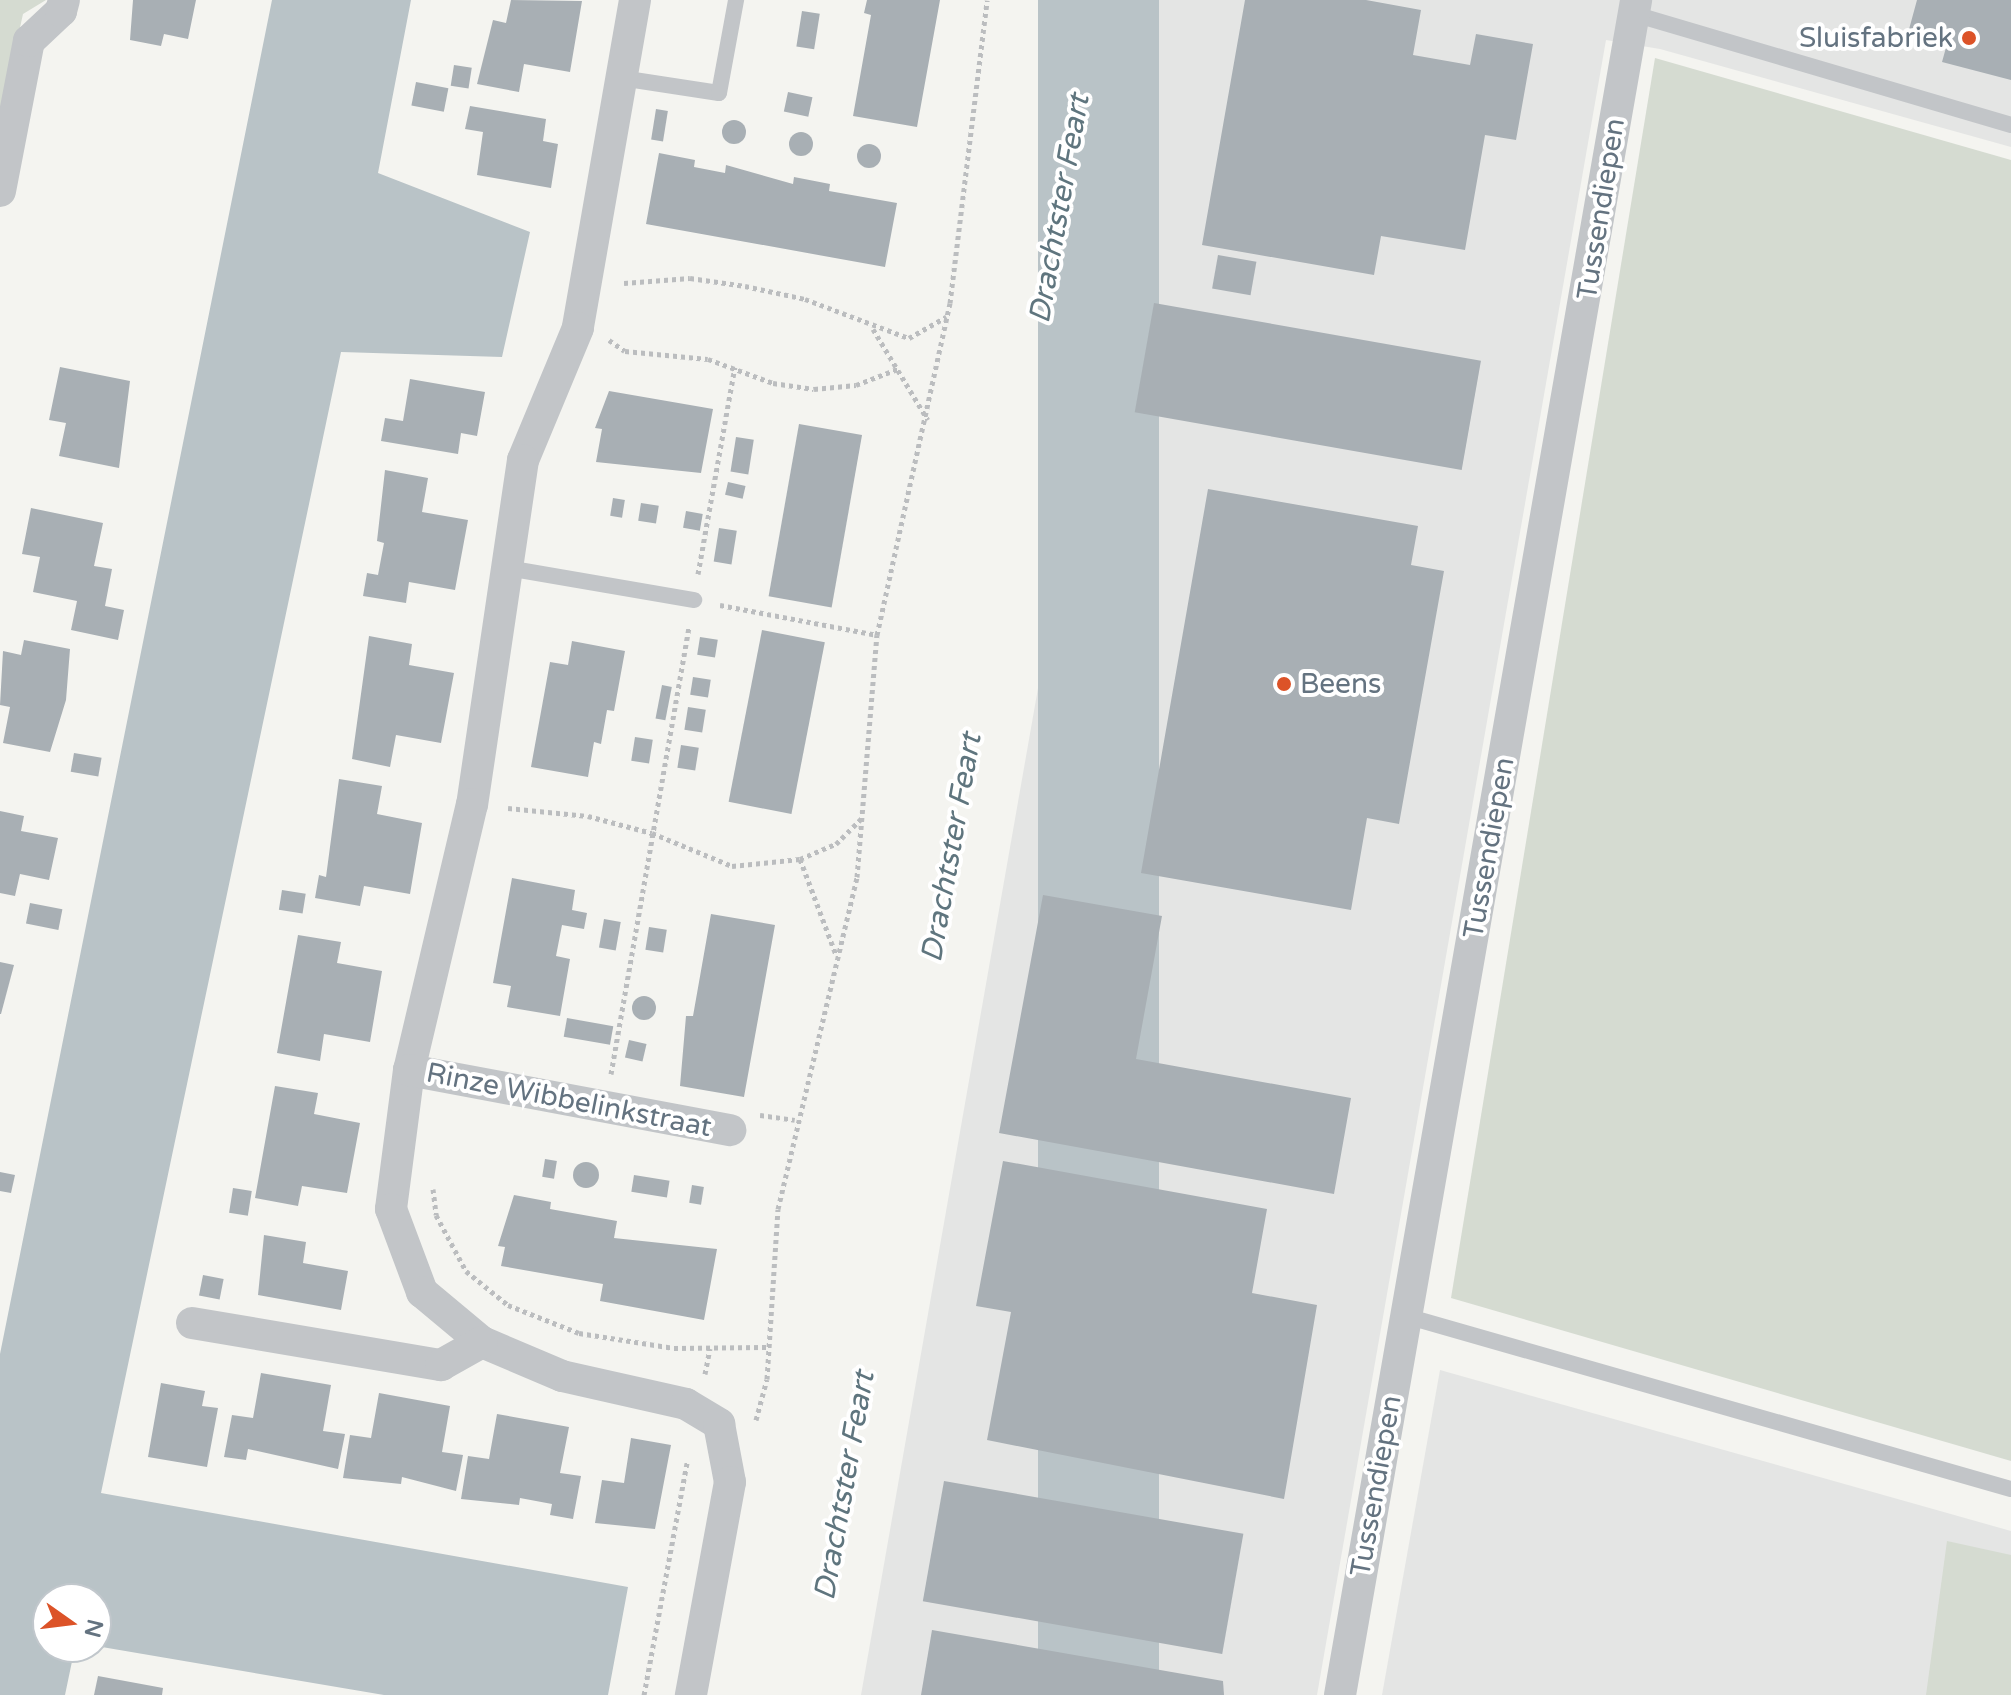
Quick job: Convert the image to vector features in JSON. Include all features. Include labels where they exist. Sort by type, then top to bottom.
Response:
[{"type":"street","points":[[0,191],[29,41],[61,11],[64,0]]},
{"type":"street","name":"Rinze Wibbelinkstraat","points":[[635,0],[578,328],[523,460],[472,804],[409,1070],[391,1209],[422,1292],[482,1342],[562,1376],[697,1411]]},
{"type":"street","name":"Tussendiepen","points":[[1340,1695],[1635,7]]},
{"type":"street","name":"Rinze Wibbelinkstraat","points":[[409,1070],[730,1130]]},
{"type":"street","points":[[192,1323],[441,1365],[482,1342]]},
{"type":"street","points":[[691,1695],[730,1482],[719,1424],[697,1411]]},
{"type":"lane","points":[[621,78],[719,93],[736,0]]},
{"type":"lane","points":[[1635,7],[2011,125]]},
{"type":"lane","points":[[507,568],[694,600]]},
{"type":"lane","points":[[1406,1316],[2011,1489]]},
{"type":"path","points":[[730,1482],[752,1437],[769,1347],[778,1209],[857,877],[877,635],[889,561],[928,420],[947,316],[987,0]]},
{"type":"path","points":[[616,298],[621,268]]},
{"type":"path","points":[[619,283],[690,278],[745,286],[805,299],[873,328],[909,338],[947,316]]},
{"type":"path","points":[[603,355],[611,326]]},
{"type":"path","points":[[873,328],[900,368],[928,420]]},
{"type":"path","points":[[609,340],[625,351],[735,367],[773,383],[814,389],[856,385],[900,368]]},
{"type":"path","points":[[606,1107],[735,367]]},
{"type":"path","points":[[694,600],[877,635]]},
{"type":"path","points":[[505,822],[511,792]]},
{"type":"path","points":[[472,804],[588,816],[652,833],[732,866],[800,859],[836,844],[863,817]]},
{"type":"path","points":[[800,859],[836,957]]},
{"type":"path","points":[[432,1184],[436,1215],[466,1271],[508,1305],[579,1333],[710,1348],[769,1347]]},
{"type":"path","points":[[644,1695],[710,1348]]},
{"type":"shaded area","points":[[0,0],[46,0],[23,14],[0,118]]},
{"type":"shaded area","points":[[1159,0],[2011,0],[2011,147],[1660,49],[1606,40],[1317,1695],[861,1695]]},
{"type":"shaded area","points":[[1655,58],[2011,160],[2011,1461],[1451,1298]]},
{"type":"shaded area","points":[[1440,1370],[2011,1531],[2011,1695],[1382,1695]]},
{"type":"shaded area","points":[[1947,1541],[2011,1555],[2011,1695],[1926,1695]]},
{"type":"water","points":[[272,0],[411,0],[378,173],[530,232],[502,357],[341,352],[101,1493],[628,1587],[608,1695],[384,1695],[112,1649],[112,1583],[32,1583],[32,1663],[72,1663],[65,1695],[0,1695],[0,1354]]},
{"type":"water","name":"Drachtster Feart","points":[[1038,0],[1159,0],[1159,1695],[1038,1695]]},
{"type":"building","points":[[133,0],[196,0],[188,39],[164,34],[161,46],[130,40]]},
{"type":"building","points":[[511,0],[582,1],[570,72],[524,64],[519,92],[477,84],[493,20],[506,23]]},
{"type":"building","points":[[867,0],[940,0],[917,127],[853,116],[871,15],[864,13]]},
{"type":"building","points":[[1245,0],[1366,0],[1421,10],[1413,55],[1470,65],[1476,34],[1533,44],[1516,140],[1485,135],[1465,250],[1381,236],[1374,275],[1202,245]]},
{"type":"building","name":"Sluisfabriek","points":[[1917,0],[2011,0],[2011,80],[1942,62],[1947,44],[1908,33]]},
{"type":"building","points":[[802,11],[820,14],[814,49],[796,47]]},
{"type":"building","points":[[454,65],[472,68],[468,89],[451,86]]},
{"type":"building","points":[[416,82],[448,88],[444,112],[411,106]]},
{"type":"building","points":[[788,92],[812,97],[808,117],[784,112]]},
{"type":"building","points":[[470,106],[546,119],[543,141],[558,144],[551,188],[477,175],[483,132],[465,129]]},
{"type":"building","points":[[656,109],[668,111],[663,141],[651,140]]},
{"type":"building","points":[[734,120],[745,127],[746,132],[739,143],[734,144],[723,137],[722,132],[729,121]]},
{"type":"building","points":[[801,132],[812,139],[813,144],[806,155],[801,156],[790,149],[789,144],[796,133]]},
{"type":"building","points":[[869,144],[880,151],[881,156],[874,167],[869,168],[858,161],[857,156],[864,145]]},
{"type":"building","points":[[659,153],[695,160],[694,167],[725,173],[726,165],[793,184],[794,177],[830,184],[829,191],[897,203],[885,267],[646,224]]},
{"type":"building","points":[[1218,255],[1256,262],[1251,295],[1212,288]]},
{"type":"building","points":[[1154,303],[1481,361],[1462,470],[1135,412]]},
{"type":"building","points":[[60,367],[130,381],[119,468],[59,456],[66,423],[49,420]]},
{"type":"building","points":[[410,379],[485,392],[477,436],[461,433],[458,454],[381,441],[385,418],[403,421]]},
{"type":"building","points":[[609,391],[713,409],[701,473],[596,462],[602,429],[595,428]]},
{"type":"building","points":[[799,424],[862,435],[832,607],[769,596]]},
{"type":"building","points":[[736,437],[754,440],[748,474],[731,472]]},
{"type":"building","points":[[385,470],[428,478],[422,512],[468,520],[455,590],[409,582],[406,603],[363,596],[367,573],[378,575],[384,543],[377,541]]},
{"type":"building","points":[[728,482],[746,486],[743,499],[725,495]]},
{"type":"building","points":[[1208,489],[1418,526],[1411,565],[1444,571],[1399,824],[1367,818],[1351,910],[1141,873]]},
{"type":"building","points":[[613,498],[625,500],[622,518],[610,516]]},
{"type":"building","points":[[641,503],[659,506],[656,524],[638,521]]},
{"type":"building","points":[[31,508],[103,523],[94,566],[112,569],[105,606],[124,610],[118,640],[71,630],[77,601],[33,592],[40,557],[22,554]]},
{"type":"building","points":[[686,511],[703,514],[700,531],[683,528]]},
{"type":"building","points":[[719,528],[737,531],[731,564],[714,562]]},
{"type":"building","points":[[762,630],[825,642],[791,814],[729,802]]},
{"type":"building","points":[[369,636],[412,644],[409,665],[454,673],[441,743],[396,735],[390,767],[352,759]]},
{"type":"building","points":[[700,637],[718,640],[715,658],[697,655]]},
{"type":"building","points":[[24,640],[70,649],[66,700],[50,752],[3,743],[10,707],[0,705],[3,651],[21,655]]},
{"type":"building","points":[[572,641],[625,651],[614,711],[607,710],[601,744],[594,742],[588,777],[531,767],[550,662],[568,665]]},
{"type":"building","points":[[693,677],[711,680],[708,698],[690,695]]},
{"type":"building","points":[[662,685],[672,687],[665,720],[656,718]]},
{"type":"building","points":[[688,707],[706,710],[702,733],[684,730]]},
{"type":"building","points":[[635,737],[653,740],[649,764],[631,761]]},
{"type":"building","points":[[681,745],[699,748],[695,771],[677,768]]},
{"type":"building","points":[[74,753],[102,758],[98,777],[71,772]]},
{"type":"building","points":[[339,779],[382,786],[377,814],[422,823],[410,894],[364,886],[360,906],[315,898],[319,875],[326,877]]},
{"type":"building","points":[[0,811],[24,816],[21,831],[58,838],[49,880],[20,874],[15,896],[0,893]]},
{"type":"building","points":[[512,878],[575,890],[572,910],[587,913],[584,929],[562,925],[556,956],[570,959],[560,1016],[507,1007],[511,986],[493,983]]},
{"type":"building","points":[[282,890],[306,894],[303,914],[279,910]]},
{"type":"building","points":[[1043,895],[1162,916],[1136,1059],[1351,1098],[1334,1194],[999,1133]]},
{"type":"building","points":[[30,903],[62,909],[58,930],[26,924]]},
{"type":"building","points":[[711,914],[775,925],[744,1097],[680,1086],[686,1016],[693,1016]]},
{"type":"building","points":[[604,919],[621,922],[616,951],[599,948]]},
{"type":"building","points":[[649,927],[667,930],[663,953],[645,950]]},
{"type":"building","points":[[298,935],[341,942],[337,963],[382,971],[370,1042],[324,1034],[320,1061],[277,1053]]},
{"type":"building","points":[[0,962],[14,965],[1,1014],[0,1014]]},
{"type":"building","points":[[644,996],[652,1000],[656,1008],[652,1016],[644,1020],[636,1016],[632,1008],[636,1000]]},
{"type":"building","points":[[567,1018],[613,1026],[610,1045],[564,1037]]},
{"type":"building","points":[[629,1040],[647,1044],[642,1062],[625,1058]]},
{"type":"building","points":[[275,1086],[318,1093],[314,1114],[360,1123],[347,1193],[302,1186],[298,1206],[255,1198]]},
{"type":"building","points":[[545,1159],[557,1161],[554,1179],[542,1177]]},
{"type":"building","points":[[1003,1161],[1267,1209],[1252,1293],[1317,1305],[1284,1499],[987,1440],[1011,1312],[976,1306]]},
{"type":"building","points":[[586,1162],[595,1166],[599,1175],[595,1184],[586,1188],[577,1184],[573,1175],[577,1166]]},
{"type":"building","points":[[0,1172],[15,1175],[11,1193],[0,1191]]},
{"type":"building","points":[[634,1175],[670,1181],[667,1197],[631,1192]]},
{"type":"building","points":[[692,1185],[704,1187],[701,1205],[689,1203]]},
{"type":"building","points":[[233,1188],[252,1191],[248,1216],[229,1213]]},
{"type":"building","points":[[514,1195],[551,1202],[550,1209],[617,1221],[614,1238],[717,1249],[704,1320],[600,1301],[603,1284],[501,1266],[505,1247],[498,1246]]},
{"type":"building","points":[[264,1235],[306,1242],[303,1263],[348,1271],[341,1310],[258,1295]]},
{"type":"building","points":[[203,1275],[224,1279],[220,1300],[199,1296]]},
{"type":"building","points":[[261,1373],[331,1385],[323,1431],[345,1434],[338,1469],[248,1449],[246,1460],[224,1457],[232,1415],[253,1418]]},
{"type":"building","points":[[161,1383],[205,1391],[202,1406],[218,1408],[207,1467],[148,1457]]},
{"type":"building","points":[[379,1393],[450,1406],[442,1452],[463,1455],[456,1491],[402,1477],[401,1484],[343,1478],[350,1435],[371,1438]]},
{"type":"building","points":[[497,1414],[569,1427],[560,1473],[581,1476],[573,1519],[550,1515],[552,1504],[520,1498],[519,1505],[461,1499],[468,1456],[489,1459]]},
{"type":"building","points":[[631,1438],[671,1445],[655,1529],[595,1523],[602,1480],[624,1483]]},
{"type":"building","points":[[944,1481],[1243,1534],[1222,1654],[923,1601]]},
{"type":"building","points":[[932,1630],[1223,1681],[1224,1695],[921,1695]]},
{"type":"building","points":[[98,1676],[163,1688],[162,1695],[94,1695]]},
{"type":"place","name":"Sluisfabriek","points":[[1969,38]]},
{"type":"place","name":"Beens","points":[[1284,684]]}]
